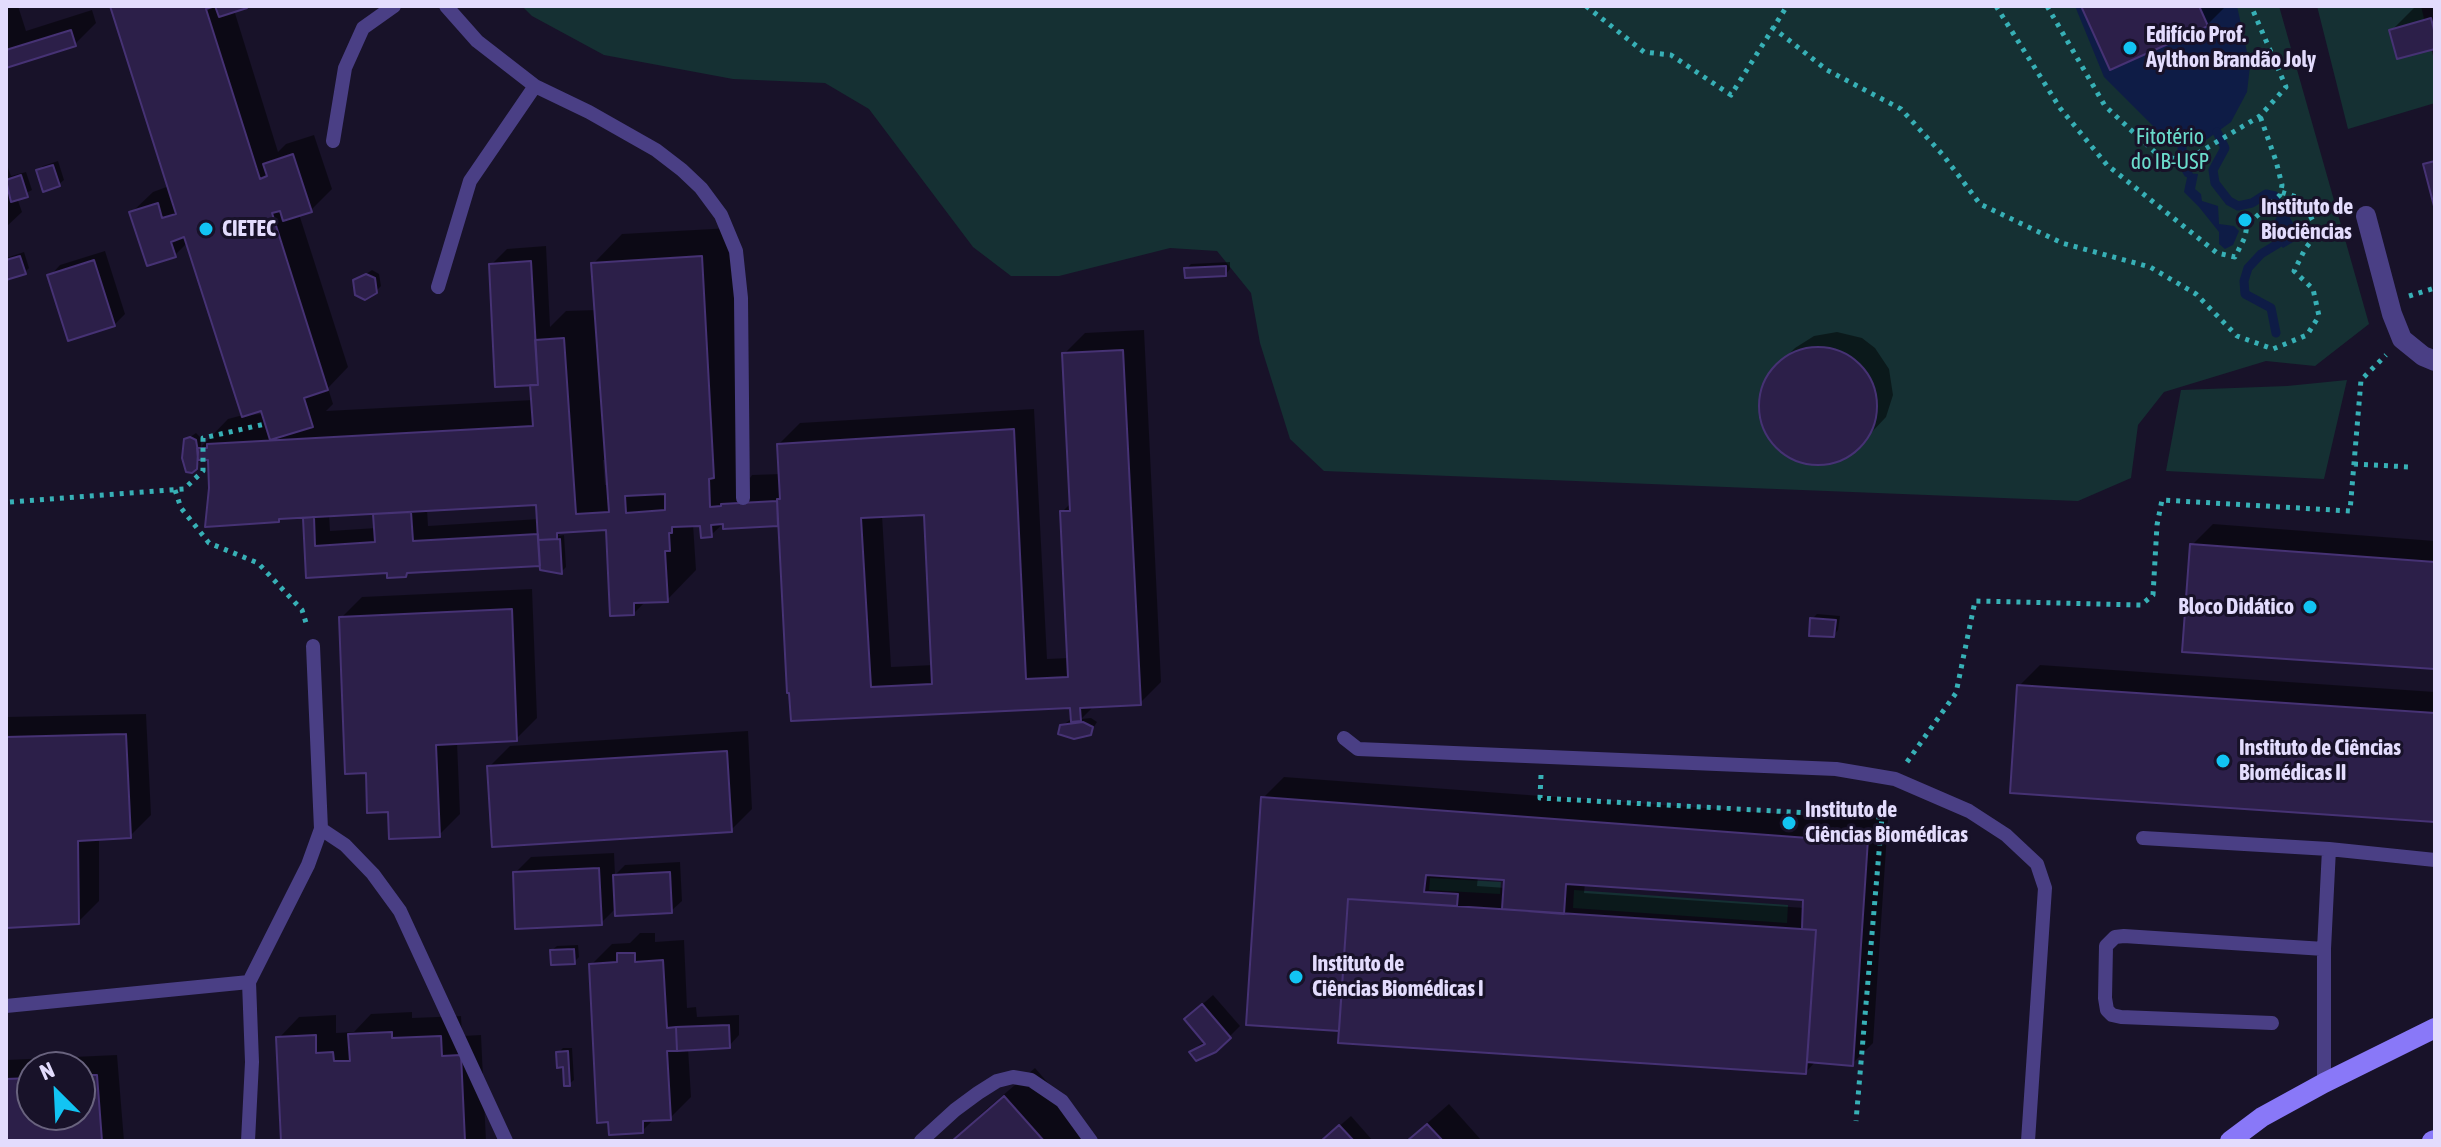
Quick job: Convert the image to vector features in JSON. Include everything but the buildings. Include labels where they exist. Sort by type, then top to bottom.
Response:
[{"type":"main road","points":[[2230,1141],[2262,1117],[2435,1028]]},
{"type":"street","points":[[2366,216],[2392,314],[2402,339],[2423,356],[2435,361]]},
{"type":"lane","points":[[333,141],[345,68],[363,28],[394,6]]},
{"type":"lane","points":[[446,6],[477,41],[535,86],[656,150],[701,188],[721,215],[736,251],[741,298],[743,498]]},
{"type":"lane","points":[[438,287],[470,181],[535,86]]},
{"type":"lane","points":[[248,1141],[252,1062],[249,982],[308,865],[321,829],[313,646]]},
{"type":"lane","points":[[1344,738],[1358,749],[1836,769],[1895,779],[1969,811],[2006,835],[2037,864],[2045,888],[2028,1141]]},
{"type":"lane","points":[[321,829],[345,845],[373,874],[400,911],[506,1141]]},
{"type":"lane","points":[[2143,838],[2329,849],[2435,860]]},
{"type":"lane","points":[[2324,1083],[2324,949],[2329,849]]},
{"type":"lane","points":[[2272,1023],[2112,1015],[2105,998],[2106,946],[2115,937],[2124,936],[2324,949]]},
{"type":"lane","points":[[6,1006],[249,982]]},
{"type":"lane","points":[[921,1141],[978,1093],[997,1081],[1013,1077],[1031,1080],[1062,1101],[1091,1141]]},
{"type":"path","points":[[1586,6],[1644,52],[1671,55],[1731,95],[1787,6]]},
{"type":"path","points":[[1996,6],[2060,108],[2107,165],[2217,253],[2235,257],[2247,225],[2280,194],[2282,185],[2276,161],[2260,116]]},
{"type":"path","points":[[2047,6],[2105,106],[2158,155],[2185,161],[2260,116],[2286,87],[2251,6]]},
{"type":"path","points":[[1772,27],[1827,70],[1901,109],[1943,155],[1980,204],[2062,243],[2150,267],[2196,294],[2237,336],[2273,349],[2307,335],[2319,316],[2313,289],[2294,271],[2315,236],[2313,221],[2300,198],[2280,194]]},
{"type":"path","points":[[1895,779],[1956,693],[1975,601],[2141,605],[2153,595],[2157,525],[2162,500],[2350,511],[2361,380],[2402,339]]},
{"type":"path","points":[[10,502],[184,489],[203,471],[203,438],[265,424]]},
{"type":"path","points":[[2354,464],[2410,467]]},
{"type":"path","points":[[175,490],[181,508],[209,543],[258,563],[302,610],[313,646]]},
{"type":"path","points":[[1543,756],[1540,798],[1882,817],[1856,1121]]},
{"type":"green space","name":"Fitotério do IB-USP","points":[[522,6],[2279,6],[2369,324],[2315,366],[2266,361],[2164,392],[2138,425],[2131,478],[2078,501],[1324,471],[1290,439],[1260,343],[1251,293],[1217,251],[1170,248],[1059,276],[1011,276],[973,247],[869,109],[825,83],[733,79],[604,55],[532,16]]},
{"type":"green space","points":[[2317,6],[2421,6],[2435,64],[2435,103],[2348,129]]},
{"type":"green space","points":[[2347,380],[2324,479],[2166,471],[2181,390]]},
{"type":"green space","points":[[1430,878],[1501,882],[1500,894],[1429,890]]},
{"type":"green space","points":[[1574,890],[1788,905],[1787,923],[1573,908]]},
{"type":"water","points":[[2075,6],[2237,6],[2250,66],[2247,92],[2231,122],[2206,140],[2174,147],[2104,77]]},
{"type":"water","points":[[2188,173],[2198,174],[2195,189],[2201,194],[2202,201],[2218,206],[2219,224],[2234,226],[2239,231],[2233,245],[2225,249],[2219,244],[2219,232],[2184,192]]},
{"type":"water","points":[[2279,213],[2289,216],[2293,223],[2304,224],[2308,233],[2283,248],[2279,243],[2279,230],[2273,224]]},
{"type":"waterway","points":[[2217,132],[2225,148],[2213,170],[2215,183],[2229,201],[2238,206],[2252,203],[2266,194],[2275,196],[2279,213]]},
{"type":"waterway","points":[[2182,145],[2182,162],[2188,173]]},
{"type":"waterway","points":[[2276,333],[2271,308],[2245,294],[2244,281],[2248,268],[2261,254],[2279,243]]},
{"type":"place","name":"Edifício Prof. Aylthon Brandão Joly","points":[[2130,48]]},
{"type":"place","name":"Instituto de Biociências","points":[[2245,220]]},
{"type":"place","name":"CIETEC","points":[[206,229]]},
{"type":"place","name":"Bloco Didático","points":[[2310,607]]},
{"type":"place","name":"Instituto de Ciências Biomédicas II","points":[[2223,761]]},
{"type":"place","name":"Instituto de Ciências Biomédicas","points":[[1789,823]]},
{"type":"place","name":"Instituto de Ciências Biomédicas I","points":[[1296,977]]}]
